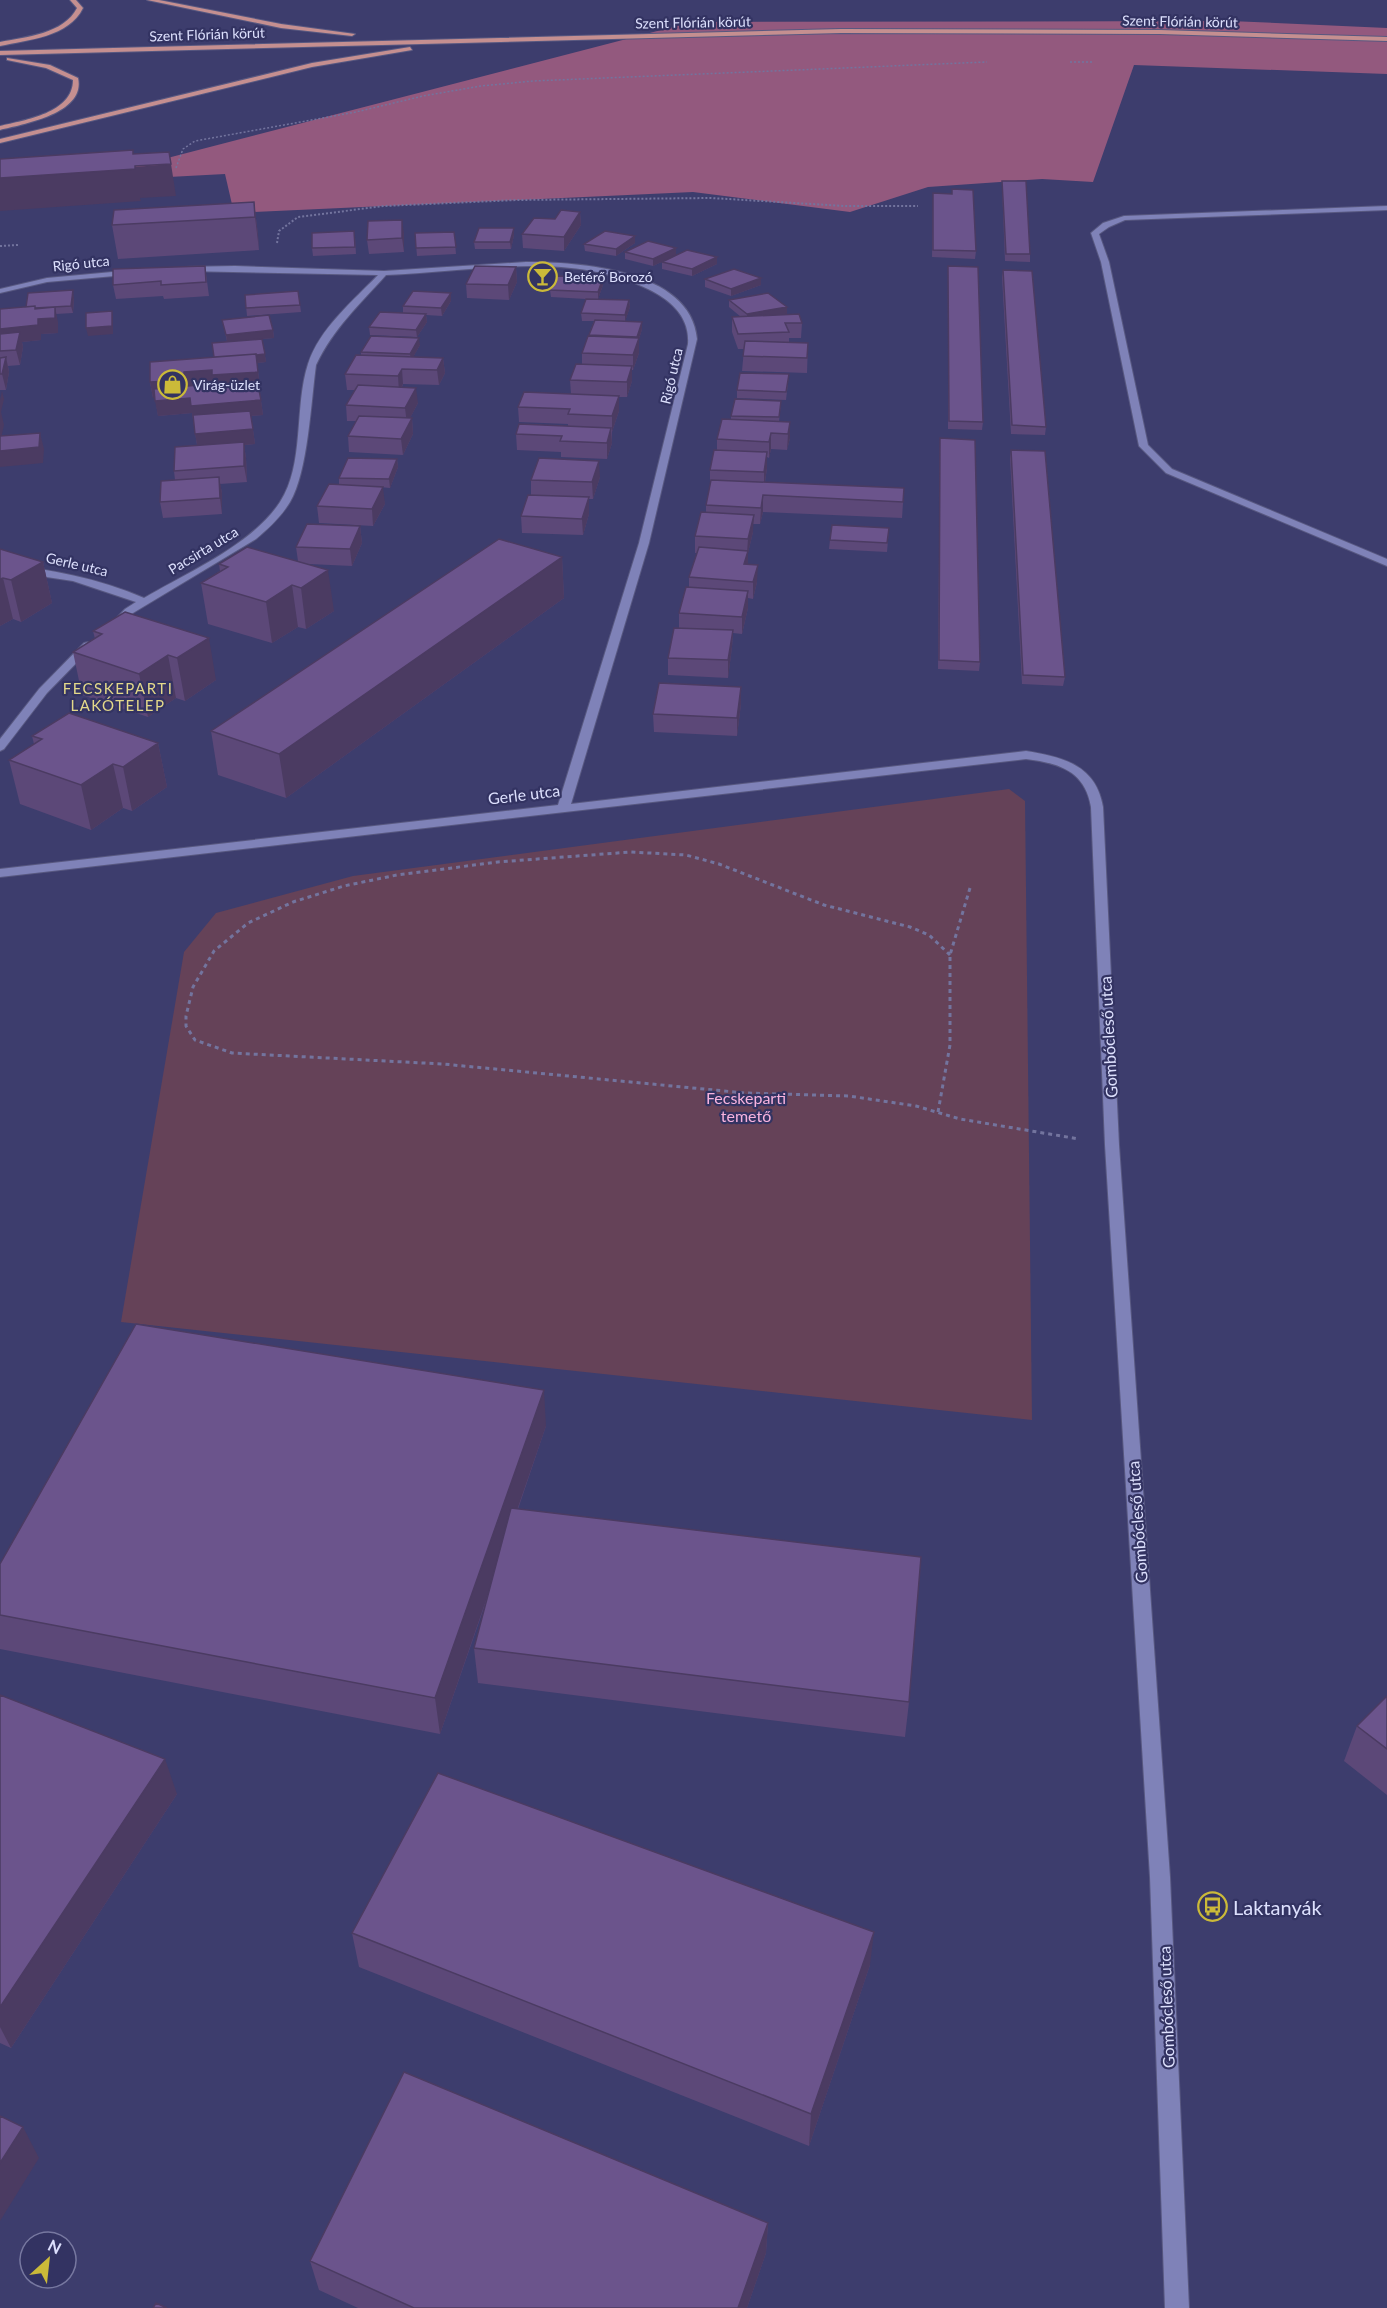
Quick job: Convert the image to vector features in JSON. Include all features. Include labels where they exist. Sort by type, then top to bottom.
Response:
[{"type":"main road","points":[[0,44],[42,34],[72,21],[80,9],[73,0]]},
{"type":"main road","points":[[150,0],[281,26],[356,34]]},
{"type":"main road","name":"Szent Flórián körút","points":[[0,55],[421,40],[947,31],[1171,33],[1387,39]]},
{"type":"main road","points":[[367,35],[421,40]]},
{"type":"main road","points":[[0,141],[312,65],[426,46],[503,38]]},
{"type":"main road","points":[[0,55],[48,66],[76,79],[78,87],[75,96],[65,105],[29,121],[0,128]]},
{"type":"street","points":[[1387,208],[1124,218],[1106,225],[1095,233],[1105,262],[1144,446],[1168,471],[1387,562]]},
{"type":"street","name":"Rigó utca","points":[[177,269],[384,273],[548,265],[605,271],[633,279],[670,298],[683,310],[690,322],[693,339],[689,361],[644,543],[564,806]]},
{"type":"street","name":"Rigó utca","points":[[0,291],[47,280],[144,271]]},
{"type":"street","name":"Pacsirta utca","points":[[0,747],[43,691],[83,649],[102,636],[129,611],[232,551],[270,522],[286,501],[296,478],[312,365],[318,350],[325,338],[384,273]]},
{"type":"street","name":"Gerle utca","points":[[0,567],[42,570],[77,578],[117,589],[144,602]]},
{"type":"street","name":"Gerle utca","points":[[0,873],[992,758],[1026,755],[1052,758]]},
{"type":"street","name":"Gombócleső utca","points":[[1052,758],[1076,770],[1091,785],[1097,807],[1112,1145],[1160,1877],[1177,2308]]},
{"type":"path","points":[[176,168],[183,148],[195,141],[356,112],[423,96],[481,86],[533,81],[993,62]]},
{"type":"path","points":[[1066,62],[1094,62]]},
{"type":"path","points":[[272,270],[279,231],[298,217],[384,206],[643,197],[711,198],[845,206],[918,206]]},
{"type":"path","points":[[0,246],[18,245]]},
{"type":"path","points":[[950,955],[924,931],[825,906],[714,863],[687,855],[621,853],[470,864],[399,873],[294,900],[248,922],[215,949],[196,978],[185,1011],[186,1029],[200,1044],[232,1053],[443,1064],[745,1093],[849,1096],[916,1106],[960,1119],[1112,1145]]},
{"type":"path","points":[[938,1112],[950,1045],[950,955],[970,888]]},
{"type":"green space","name":"Fecskeparti temető","points":[[1009,789],[1025,801],[1032,1420],[121,1322],[184,952],[216,913],[353,876]]},
{"type":"shaded area","points":[[1230,21],[1387,28],[1387,74],[1134,65],[1093,182],[1042,179],[928,187],[850,212],[693,192],[234,213],[225,174],[75,182],[692,22]]},
{"type":"building","points":[[133,150],[133,154],[169,152],[171,164],[135,166],[135,169],[0,178],[0,159]]},
{"type":"building","points":[[1002,181],[1026,181],[1030,254],[1006,254]]},
{"type":"building","points":[[952,189],[973,190],[976,251],[933,250],[933,193],[952,194]]},
{"type":"building","points":[[254,202],[255,217],[112,225],[114,210]]},
{"type":"building","points":[[561,210],[580,212],[564,237],[522,234],[534,218],[555,219]]},
{"type":"building","points":[[402,220],[402,238],[367,240],[368,221]]},
{"type":"building","points":[[479,228],[514,228],[510,242],[474,242]]},
{"type":"building","points":[[354,231],[355,247],[312,248],[312,233]]},
{"type":"building","points":[[605,231],[635,236],[616,249],[584,244]]},
{"type":"building","points":[[454,232],[456,247],[416,248],[415,233]]},
{"type":"building","points":[[648,241],[676,248],[653,259],[625,252]]},
{"type":"building","points":[[687,250],[717,257],[692,269],[662,262]]},
{"type":"building","points":[[205,266],[206,282],[161,285],[161,281],[113,285],[113,269]]},
{"type":"building","points":[[475,266],[516,267],[508,285],[466,284]]},
{"type":"building","points":[[948,266],[978,267],[983,422],[949,421]]},
{"type":"building","points":[[734,269],[761,278],[731,289],[705,279]]},
{"type":"building","points":[[1003,270],[1032,271],[1046,427],[1012,425]]},
{"type":"building","points":[[557,276],[603,278],[598,292],[550,290]]},
{"type":"building","points":[[73,290],[71,306],[26,307],[28,293]]},
{"type":"building","points":[[298,291],[300,305],[246,308],[245,295]]},
{"type":"building","points":[[413,291],[451,293],[441,308],[403,306]]},
{"type":"building","points":[[768,293],[787,307],[747,314],[729,300]]},
{"type":"building","points":[[586,299],[629,300],[625,315],[581,313]]},
{"type":"building","points":[[35,306],[35,309],[55,307],[55,318],[38,319],[38,325],[0,329],[0,309]]},
{"type":"building","points":[[112,311],[112,326],[86,328],[86,313]]},
{"type":"building","points":[[380,312],[426,314],[416,330],[369,327]]},
{"type":"building","points":[[799,314],[802,323],[785,323],[789,332],[738,334],[732,317]]},
{"type":"building","points":[[269,315],[273,330],[226,335],[222,320]]},
{"type":"building","points":[[595,320],[642,322],[637,337],[589,335]]},
{"type":"building","points":[[20,332],[16,350],[0,351],[0,334]]},
{"type":"building","points":[[371,336],[419,338],[410,354],[361,352]]},
{"type":"building","points":[[588,336],[639,338],[633,355],[582,353]]},
{"type":"building","points":[[262,339],[265,354],[214,357],[212,343]]},
{"type":"building","points":[[745,341],[808,343],[807,358],[743,356]]},
{"type":"building","points":[[256,354],[258,372],[212,375],[212,370],[184,372],[184,380],[150,382],[150,362]]},
{"type":"building","points":[[356,355],[443,358],[437,370],[402,369],[398,376],[345,374]]},
{"type":"building","points":[[6,357],[2,374],[0,374],[0,358]]},
{"type":"building","points":[[576,364],[632,366],[627,382],[570,380]]},
{"type":"building","points":[[740,373],[789,374],[786,392],[737,390]]},
{"type":"building","points":[[257,380],[261,400],[191,406],[190,398],[155,401],[154,389]]},
{"type":"building","points":[[358,385],[416,388],[405,408],[346,405]]},
{"type":"building","points":[[524,392],[619,396],[612,416],[568,414],[570,409],[518,407]]},
{"type":"building","points":[[735,399],[781,401],[779,417],[731,416]]},
{"type":"building","points":[[250,411],[253,429],[195,434],[193,415]]},
{"type":"building","points":[[359,416],[412,418],[401,439],[348,436]]},
{"type":"building","points":[[722,419],[790,422],[788,434],[771,433],[769,442],[717,439]]},
{"type":"building","points":[[519,424],[611,428],[607,443],[560,441],[562,436],[516,434]]},
{"type":"building","points":[[40,433],[39,447],[0,451],[0,436]]},
{"type":"building","points":[[940,438],[975,440],[980,662],[939,660]]},
{"type":"building","points":[[244,442],[244,466],[174,471],[175,447]]},
{"type":"building","points":[[714,450],[767,452],[764,472],[710,470]]},
{"type":"building","points":[[1011,450],[1045,451],[1065,677],[1023,675]]},
{"type":"building","points":[[348,458],[397,459],[389,479],[339,478]]},
{"type":"building","points":[[539,458],[599,461],[592,482],[531,480]]},
{"type":"building","points":[[219,477],[220,498],[160,502],[161,481]]},
{"type":"building","points":[[711,480],[904,488],[903,502],[763,495],[761,508],[706,505]]},
{"type":"building","points":[[329,484],[383,487],[372,509],[317,506]]},
{"type":"building","points":[[528,495],[589,497],[582,519],[521,516]]},
{"type":"building","points":[[701,512],[754,515],[748,539],[695,536]]},
{"type":"building","points":[[307,524],[360,526],[350,549],[296,547]]},
{"type":"building","points":[[832,525],[889,528],[887,543],[830,540]]},
{"type":"building","points":[[499,539],[562,557],[279,754],[211,731]]},
{"type":"building","points":[[247,547],[328,570],[301,588],[292,585],[266,602],[201,583],[228,567],[219,564]]},
{"type":"building","points":[[699,547],[748,551],[744,564],[758,565],[753,582],[689,577]]},
{"type":"building","points":[[0,549],[43,562],[11,580],[0,579]]},
{"type":"building","points":[[686,587],[748,591],[742,617],[679,613]]},
{"type":"building","points":[[125,612],[209,638],[177,658],[168,655],[139,674],[73,652],[102,634],[93,631]]},
{"type":"building","points":[[674,628],[733,630],[728,660],[668,658]]},
{"type":"building","points":[[659,683],[741,687],[737,718],[653,714]]},
{"type":"building","points":[[69,713],[158,743],[123,767],[113,764],[81,785],[9,760],[42,739],[32,736]]},
{"type":"building","points":[[136,1324],[544,1390],[435,1698],[0,1615],[0,1564]]},
{"type":"building","points":[[511,1508],[921,1557],[909,1702],[474,1648]]},
{"type":"building","points":[[0,1695],[165,1759],[0,2007]]},
{"type":"building","points":[[1387,1696],[1387,1749],[1357,1726]]},
{"type":"building","points":[[438,1773],[874,1932],[811,2114],[352,1933]]},
{"type":"building","points":[[404,2072],[768,2223],[738,2308],[414,2308],[310,2261]]},
{"type":"building","points":[[0,2116],[23,2127],[0,2163]]},
{"type":"building","points":[[156,2303],[167,2308],[153,2308]]},
{"type":"place","name":"Betérő Borozó","points":[[543,276]]},
{"type":"place","name":"Virág-üzlet","points":[[172,384]]},
{"type":"place","name":"Laktanyák","points":[[1212,1907]]},
{"type":"district","name":"FECSKEPARTI LAKÓTELEP","points":[[118,696]]}]
